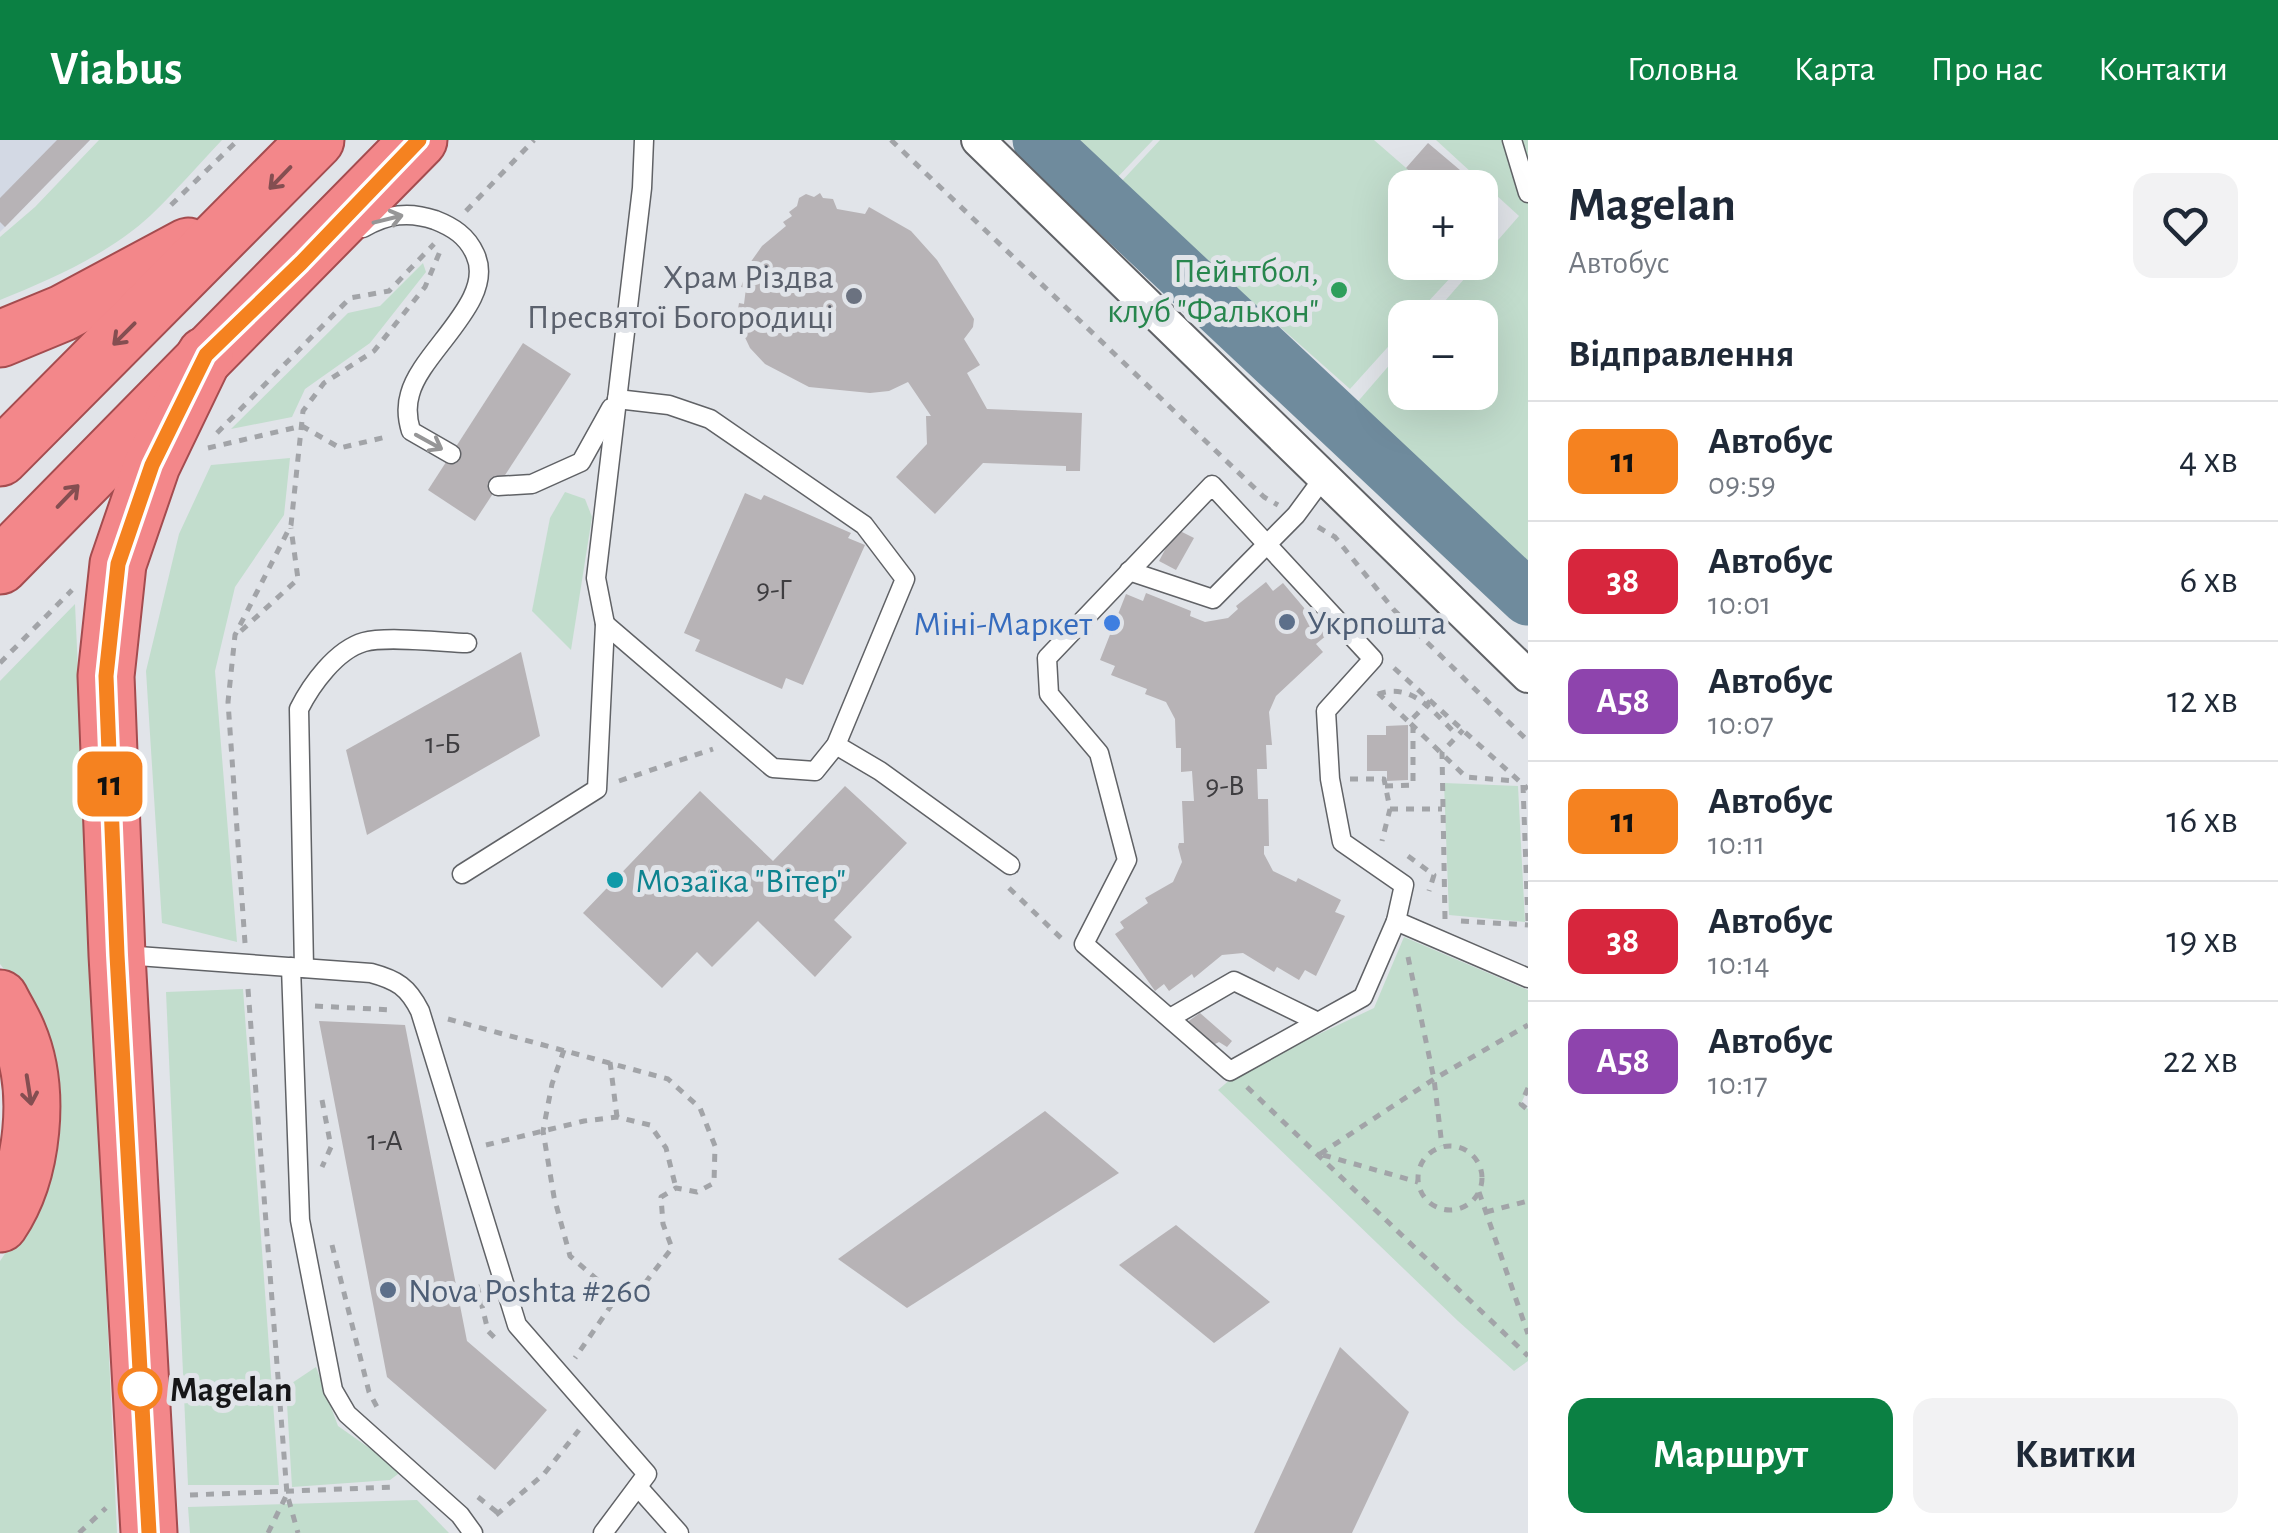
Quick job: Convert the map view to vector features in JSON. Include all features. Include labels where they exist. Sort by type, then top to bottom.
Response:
[{"type":"highway","points":[[0,458],[316,140]]},
{"type":"highway","points":[[0,566],[419,140]]},
{"type":"highway","points":[[0,339],[63,313],[243,216]]},
{"type":"highway","points":[[148,1508],[117,955],[106,676],[118,564],[152,465],[206,355]]},
{"type":"highway","points":[[0,998],[20,1037],[32,1103],[28,1155],[9,1210],[0,1224]]},
{"type":"street","points":[[978,140],[1528,676]]},
{"type":"lane","points":[[462,874],[598,789],[604,624],[596,578],[642,188],[644,140]]},
{"type":"lane","points":[[1512,140],[1528,194]]},
{"type":"lane","points":[[301,263],[381,217],[416,213],[451,226],[470,242],[479,263],[478,288],[410,390],[406,417],[410,431],[451,454]]},
{"type":"lane","points":[[498,486],[532,484],[581,462],[616,399]]},
{"type":"lane","points":[[604,624],[773,768],[815,770],[836,745],[905,579],[864,525],[710,419],[668,404],[616,399]]},
{"type":"lane","points":[[1129,571],[1213,600],[1296,515],[1324,477]]},
{"type":"lane","points":[[1212,485],[1268,544],[1374,659],[1326,712],[1330,779],[1342,842],[1404,885],[1396,921],[1363,997],[1230,1072],[1084,944],[1127,860],[1099,753],[1048,694],[1047,658],[1212,485]]},
{"type":"lane","points":[[467,643],[366,641],[348,650],[335,663],[310,689],[299,710],[300,1220],[333,1390],[347,1414],[460,1515],[480,1528]]},
{"type":"lane","points":[[836,745],[880,771],[1010,865]]},
{"type":"lane","points":[[1396,921],[1528,978]]},
{"type":"lane","points":[[117,955],[372,973],[394,979],[413,996],[517,1326],[647,1474],[603,1533]]},
{"type":"lane","points":[[1170,1018],[1234,981],[1316,1022]]},
{"type":"lane","points":[[638,1487],[679,1533]]},
{"type":"path","points":[[200,461],[217,433],[350,298],[389,292],[534,140]]},
{"type":"path","points":[[891,140],[1264,498],[1335,537],[1394,610],[1528,741]]},
{"type":"path","points":[[208,448],[302,426],[340,448],[410,431]]},
{"type":"path","points":[[236,635],[298,579],[291,525]]},
{"type":"path","points":[[0,663],[82,580]]},
{"type":"path","points":[[1376,682],[1378,694],[1466,777],[1521,783],[1528,924],[1445,920]]},
{"type":"path","points":[[1378,694],[1399,689],[1411,693],[1428,703],[1460,733],[1442,752],[1445,920]]},
{"type":"path","points":[[1385,786],[1413,785],[1411,723],[1428,703]]},
{"type":"path","points":[[598,789],[740,740]]},
{"type":"path","points":[[1330,779],[1384,779],[1390,809],[1382,841]]},
{"type":"path","points":[[1390,809],[1442,809]]},
{"type":"path","points":[[1342,842],[1382,841],[1424,864],[1434,875],[1428,892]]},
{"type":"path","points":[[1010,865],[1004,883],[1072,948]]},
{"type":"path","points":[[1434,915],[1461,927]]},
{"type":"path","points":[[1408,955],[1434,1079],[1442,1146]]},
{"type":"path","points":[[304,1006],[420,1011],[668,1078],[700,1108],[715,1146],[714,1183],[697,1192],[676,1188],[661,1197],[663,1224],[672,1248],[645,1283],[616,1297],[562,1377]]},
{"type":"path","points":[[1320,1154],[1434,1079],[1528,1025]]},
{"type":"path","points":[[564,1050],[552,1084],[543,1131],[554,1197],[570,1256],[616,1297]]},
{"type":"path","points":[[610,1062],[617,1117]]},
{"type":"path","points":[[1230,1072],[1528,1356]]},
{"type":"path","points":[[1528,1088],[1521,1104],[1528,1110]]},
{"type":"path","points":[[316,1180],[331,1147],[321,1094]]},
{"type":"path","points":[[463,1150],[617,1117],[650,1126],[666,1148],[676,1188]]},
{"type":"path","points":[[1479,1192],[1469,1204],[1446,1210],[1424,1197],[1418,1182],[1421,1164],[1442,1146],[1458,1146],[1472,1154],[1481,1168],[1479,1192],[1528,1334]]},
{"type":"path","points":[[1320,1154],[1418,1182]]},
{"type":"path","points":[[1486,1212],[1528,1201]]},
{"type":"path","points":[[330,1238],[368,1392],[382,1416]]},
{"type":"path","points":[[480,1528],[544,1474],[594,1413]]},
{"type":"path","points":[[79,1533],[148,1508],[426,1484]]},
{"type":"path","points":[[469,1489],[498,1513]]},
{"type":"path","points":[[268,1533],[287,1494]]},
{"type":"shaded area","points":[[0,140],[90,140],[0,232]]},
{"type":"green space","points":[[99,140],[222,140],[151,215],[117,242],[60,274],[0,300],[0,237],[35,207]]},
{"type":"green space","points":[[1065,140],[1153,140],[1113,182]]},
{"type":"green space","name":"Пейнтбол, клуб \"Фалькон\"","points":[[1160,140],[1374,140],[1408,170],[1388,170],[1388,280],[1448,280],[1430,300],[1388,300],[1388,347],[1350,389],[1119,184]]},
{"type":"green space","points":[[1436,140],[1528,140],[1528,584],[1348,413],[1388,367],[1388,410],[1498,410],[1498,300],[1446,300],[1463,280],[1498,280],[1498,240],[1519,216],[1498,197],[1498,170],[1469,170]]},
{"type":"green space","points":[[423,263],[426,272],[370,343],[305,389],[292,417],[231,429],[348,313],[380,306]]},
{"type":"green space","points":[[290,458],[284,515],[235,587],[215,671],[237,942],[162,923],[146,671],[179,534],[211,465]]},
{"type":"green space","points":[[565,492],[585,499],[592,517],[571,650],[532,611],[550,518]]},
{"type":"green space","points":[[75,604],[117,1533],[0,1533],[0,1261],[32,1214],[15,983],[0,964],[0,681]]},
{"type":"green space","points":[[1444,783],[1518,786],[1525,922],[1449,915]]},
{"type":"green space","points":[[1404,937],[1528,990],[1528,1088],[1521,1104],[1528,1109],[1528,1361],[1514,1371],[1218,1090],[1239,1072],[1374,1008]]},
{"type":"green space","points":[[243,989],[279,1485],[188,1485],[166,992]]},
{"type":"green space","points":[[316,1367],[338,1426],[402,1471],[390,1480],[292,1487],[286,1387]]},
{"type":"green space","points":[[417,1500],[449,1533],[190,1533],[188,1507]]},
{"type":"building","points":[[57,140],[90,140],[5,227],[0,222],[0,198]]},
{"type":"building","points":[[1428,143],[1460,170],[1408,170]]},
{"type":"building","name":"Храм Різдва Пресвятої Богородиці","points":[[820,193],[823,198],[833,199],[837,209],[865,214],[869,207],[911,231],[937,260],[974,319],[964,339],[980,365],[967,373],[987,409],[1082,413],[1080,471],[1066,471],[1066,466],[983,463],[935,514],[896,477],[927,444],[926,416],[931,416],[908,382],[889,391],[870,393],[809,387],[765,364],[750,348],[740,327],[738,309],[739,303],[744,304],[746,288],[741,287],[750,263],[762,246],[786,226],[783,222],[792,216],[789,212],[797,206],[799,198]]},
{"type":"building","points":[[523,343],[571,374],[475,521],[428,490]]},
{"type":"building","points":[[745,493],[761,500],[764,495],[851,533],[848,538],[865,545],[803,685],[786,678],[782,689],[695,651],[700,640],[684,633]]},
{"type":"building","points":[[1176,529],[1194,538],[1176,570],[1159,561]]},
{"type":"building","points":[[1266,582],[1273,591],[1283,583],[1327,635],[1316,644],[1323,652],[1276,696],[1269,712],[1272,745],[1266,745],[1267,769],[1257,769],[1258,799],[1268,799],[1269,846],[1264,846],[1264,854],[1273,871],[1296,882],[1298,878],[1341,900],[1335,912],[1345,916],[1316,976],[1305,970],[1299,980],[1277,967],[1274,972],[1243,953],[1222,955],[1194,978],[1192,974],[1169,991],[1164,984],[1155,991],[1115,934],[1124,928],[1120,922],[1148,903],[1145,898],[1173,882],[1182,862],[1178,847],[1184,843],[1182,801],[1194,801],[1192,771],[1181,772],[1175,719],[1166,702],[1145,694],[1147,689],[1111,675],[1115,666],[1100,660],[1126,594],[1143,601],[1146,593],[1191,611],[1190,616],[1205,622],[1228,618],[1238,609],[1236,606]]},
{"type":"building","points":[[521,652],[540,736],[367,835],[346,750]]},
{"type":"building","points":[[1408,725],[1408,780],[1387,781],[1387,771],[1367,771],[1367,735],[1386,735],[1386,726]]},
{"type":"building","points":[[845,786],[907,843],[834,920],[852,937],[815,977],[758,921],[712,967],[697,952],[662,988],[583,913],[700,791],[773,861]]},
{"type":"building","points":[[1200,1013],[1232,1041],[1227,1047],[1219,1042],[1209,1047],[1183,1025]]},
{"type":"building","points":[[319,1021],[405,1025],[467,1341],[547,1410],[495,1470],[387,1377]]},
{"type":"building","points":[[1045,1111],[1119,1173],[907,1308],[838,1259]]},
{"type":"building","points":[[1176,1225],[1270,1302],[1214,1343],[1119,1265]]},
{"type":"building","points":[[1340,1347],[1409,1412],[1352,1533],[1254,1533]]},
{"type":"waterway","points":[[1040,140],[1528,598]]},
{"type":"bus line","name":"11","points":[[149,1533],[106,676],[118,564],[152,465],[206,355],[419,140]]},
{"type":"place","name":"Пейнтбол, клуб \"Фалькон\"","points":[[1339,290]]},
{"type":"place","name":"Храм Різдва Пресвятої Богородиці","points":[[854,296]]},
{"type":"place","name":"Укрпошта","points":[[1287,622]]},
{"type":"place","name":"Міні-Маркет","points":[[1112,623]]},
{"type":"place","name":"Мозаїка \"Вітер\"","points":[[615,880]]},
{"type":"place","name":"Nova Poshta #260","points":[[388,1290]]},
{"type":"place","name":"Magelan","points":[[140,1389]]}]
